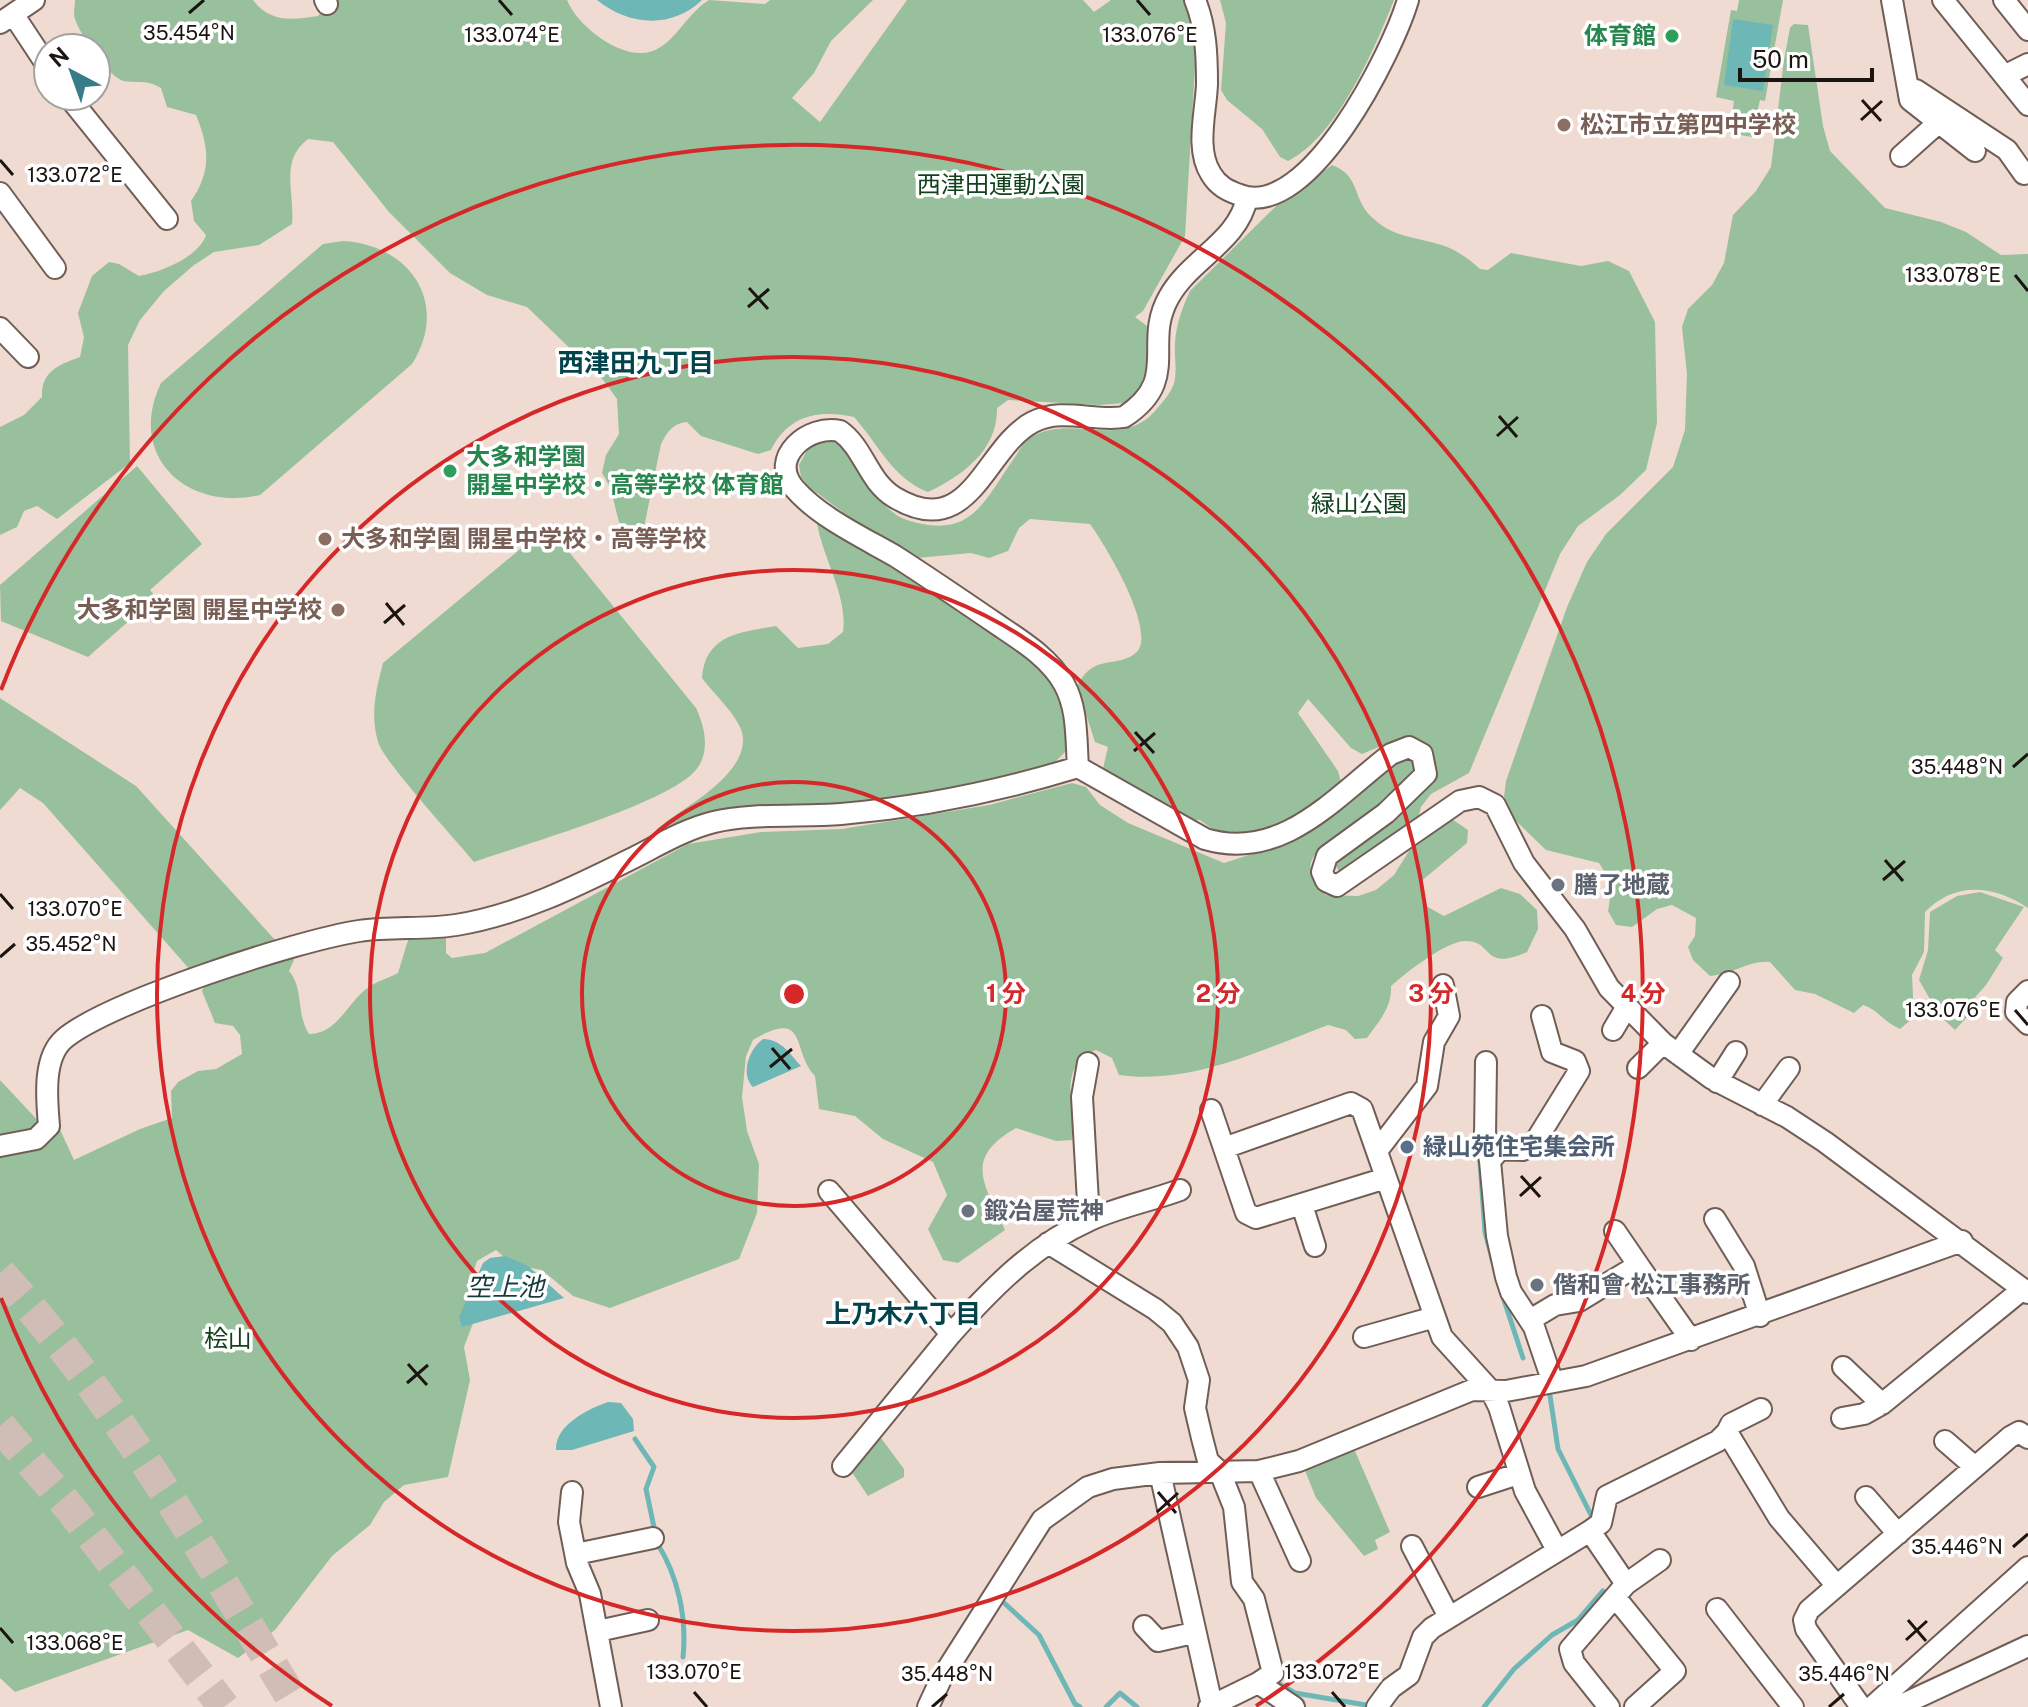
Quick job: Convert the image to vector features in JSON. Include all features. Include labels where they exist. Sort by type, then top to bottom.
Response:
[{"type":"street","points":[[32,48],[7,19],[34,0]]},
{"type":"street","points":[[1195,0],[1204,27],[1207,56],[1204,157],[1219,183],[1247,198],[1277,192],[1308,170],[1324,153],[1376,76],[1408,0]]},
{"type":"street","points":[[1892,0],[1910,100],[1975,151]]},
{"type":"street","points":[[1943,0],[2028,105]]},
{"type":"street","points":[[2004,0],[2028,30]]},
{"type":"street","points":[[2006,75],[2028,64]]},
{"type":"street","points":[[1905,85],[2007,150],[2024,174]]},
{"type":"street","points":[[81,112],[167,219]]},
{"type":"street","points":[[1901,156],[1938,123]]},
{"type":"street","points":[[0,193],[55,268]]},
{"type":"street","points":[[1078,767],[1074,713],[1065,686],[1049,662],[931,578],[821,510],[790,483],[787,462],[797,442],[812,432],[840,431],[853,443],[875,480],[890,495],[912,507],[928,508],[958,501],[970,492],[1019,431],[1033,422],[1050,415],[1124,417],[1147,399],[1155,384],[1160,367],[1159,328],[1168,298],[1198,261],[1237,225],[1247,198]]},
{"type":"street","points":[[0,328],[28,357]]},
{"type":"street","points":[[0,1146],[36,1139],[49,1126],[46,1096],[52,1059],[63,1040],[131,1004],[294,947],[359,930],[455,925],[516,910],[563,893],[674,837],[715,821],[902,807],[1021,786],[1078,767],[1205,839],[1227,846],[1258,845],[1287,835],[1391,754],[1409,747],[1416,749],[1427,765],[1426,774],[1386,813],[1327,856],[1322,872],[1326,881],[1337,886],[1349,880],[1460,801],[1479,797],[1489,800],[1504,818],[1524,863],[1575,929],[1609,988],[1626,1008],[1670,1048],[1717,1082],[1825,1142],[2026,1291],[1882,1404],[1864,1414],[1842,1418]]},
{"type":"street","points":[[1638,1068],[1670,1048],[1729,982]]},
{"type":"street","points":[[1377,1151],[1430,1079],[1434,1042],[1449,1016],[1443,985]]},
{"type":"street","points":[[2028,991],[2017,1002],[2016,1012],[2028,1024]]},
{"type":"street","points":[[1613,1030],[1626,1008]]},
{"type":"street","points":[[1490,1161],[1500,1149],[1523,1150],[1535,1142],[1579,1071],[1575,1061],[1552,1052],[1542,1016]]},
{"type":"street","points":[[1717,1082],[1736,1052]]},
{"type":"street","points":[[1486,1062],[1485,1137],[1497,1236],[1506,1277],[1530,1320],[1552,1380]]},
{"type":"street","points":[[1088,1063],[1082,1097],[1089,1220]]},
{"type":"street","points":[[1762,1105],[1789,1068]]},
{"type":"street","points":[[1224,1148],[1351,1103],[1362,1109],[1442,1337],[1491,1391],[1499,1407],[1518,1474],[1557,1550]]},
{"type":"street","points":[[1211,1110],[1246,1213],[1256,1218],[1386,1178]]},
{"type":"street","points":[[843,1466],[951,1334],[1001,1281],[1048,1243],[1089,1220],[1180,1190]]},
{"type":"street","points":[[829,1191],[951,1334]]},
{"type":"street","points":[[1302,1205],[1315,1246]]},
{"type":"street","points":[[1715,1219],[1744,1266],[1760,1316]]},
{"type":"street","points":[[1615,1230],[1691,1340]]},
{"type":"street","points":[[928,1707],[941,1679],[1042,1520],[1088,1487],[1113,1479],[1160,1473],[1259,1471],[1354,1441],[1472,1390],[1491,1391],[1586,1376],[1962,1241]]},
{"type":"street","points":[[1048,1243],[1155,1309],[1181,1335],[1199,1380],[1195,1408],[1208,1461],[1220,1472],[1234,1507],[1242,1582],[1254,1599],[1273,1673],[1210,1706],[1160,1473]]},
{"type":"street","points":[[1530,1320],[1555,1305],[1579,1301],[1630,1270],[1641,1269]]},
{"type":"street","points":[[1364,1337],[1435,1317]]},
{"type":"street","points":[[1843,1367],[1882,1404]]},
{"type":"street","points":[[1377,1707],[1391,1688],[1409,1675],[1423,1637],[1449,1617],[1601,1523],[1607,1496],[1718,1441],[1731,1424],[1761,1409]]},
{"type":"street","points":[[1727,1432],[1769,1504],[1837,1586]]},
{"type":"street","points":[[1861,1707],[1803,1623],[1809,1610],[2010,1437],[2019,1432],[2028,1438]]},
{"type":"street","points":[[1945,1441],[1975,1467]]},
{"type":"street","points":[[1259,1471],[1300,1561]]},
{"type":"street","points":[[1478,1487],[1518,1474]]},
{"type":"street","points":[[572,1492],[568,1514],[576,1554],[590,1594],[611,1707]]},
{"type":"street","points":[[1866,1497],[1898,1534]]},
{"type":"street","points":[[1590,1531],[1620,1590],[1675,1671],[1635,1707]]},
{"type":"street","points":[[576,1554],[653,1538]]},
{"type":"street","points":[[1412,1546],[1449,1617]]},
{"type":"street","points":[[1609,1707],[1574,1663],[1570,1649],[1572,1643],[1620,1590],[1660,1560]]},
{"type":"street","points":[[1872,1707],[2028,1567]]},
{"type":"street","points":[[1717,1609],[1793,1707]]},
{"type":"street","points":[[598,1631],[648,1620]]},
{"type":"street","points":[[1144,1626],[1158,1641],[1193,1633]]},
{"type":"street","points":[[1897,1707],[2028,1646]]},
{"type":"street","points":[[1258,1683],[1294,1707]]},
{"type":"green space","name":"西津田運動公園","points":[[75,0],[253,0],[267,13],[290,19],[318,16],[331,0],[567,0],[582,22],[606,42],[620,49],[647,53],[672,38],[709,0],[765,4],[770,0],[873,0],[831,41],[814,73],[792,98],[820,122],[907,0],[1083,0],[1094,12],[1111,0],[1184,0],[1193,20],[1196,49],[1185,236],[1143,311],[1135,317],[1147,326],[1150,344],[1148,365],[1138,391],[1125,403],[1099,405],[1008,400],[997,408],[991,437],[976,460],[928,492],[895,470],[854,417],[828,414],[805,418],[786,429],[771,450],[758,454],[701,436],[687,422],[678,424],[661,444],[643,532],[634,542],[627,541],[623,533],[602,473],[606,455],[619,434],[617,399],[604,381],[527,307],[487,295],[450,273],[389,212],[333,142],[308,139],[299,148],[291,167],[292,224],[259,245],[214,252],[164,291],[140,320],[128,345],[130,463],[57,519],[37,506],[24,511],[17,527],[0,535],[0,427],[24,415],[42,397],[42,388],[53,370],[80,357],[84,337],[78,313],[92,276],[109,262],[119,264],[139,276],[158,271],[188,257],[206,235],[194,221],[191,201],[202,179],[206,159],[204,138],[196,115],[167,107],[161,88],[156,85],[118,78],[112,73],[112,32],[82,32],[74,15]]},
{"type":"green space","points":[[1220,0],[1394,0],[1365,66],[1338,112],[1306,149],[1288,161],[1280,157],[1262,129],[1227,100],[1221,90],[1226,23]]},
{"type":"green space","points":[[1739,0],[1783,0],[1765,101],[1760,100],[1752,137],[1729,133],[1734,101],[1716,97],[1731,10],[1737,11]]},
{"type":"green space","points":[[1794,24],[1808,25],[1823,126],[1830,151],[1885,208],[1941,222],[1966,232],[2001,255],[2028,254],[2028,908],[2002,895],[1975,890],[1949,895],[1925,912],[1924,952],[1912,975],[1914,1017],[1900,1029],[1863,1005],[1854,1013],[1815,994],[1795,990],[1770,962],[1755,963],[1710,976],[1693,960],[1688,947],[1695,936],[1696,918],[1672,905],[1657,909],[1632,927],[1616,925],[1608,911],[1609,886],[1599,863],[1546,850],[1512,817],[1504,797],[1506,781],[1567,607],[1587,562],[1606,534],[1673,467],[1685,430],[1687,374],[1682,327],[1688,309],[1712,285],[1724,263],[1733,215],[1756,191],[1771,167],[1784,60],[1790,28]]},
{"type":"green space","name":"緑山公園","points":[[1332,165],[1348,176],[1367,213],[1382,226],[1450,248],[1480,269],[1488,270],[1511,253],[1581,266],[1608,261],[1629,271],[1655,322],[1657,423],[1646,470],[1620,495],[1578,526],[1560,554],[1469,773],[1431,794],[1421,807],[1418,819],[1340,873],[1332,859],[1422,786],[1410,740],[1398,739],[1362,754],[1351,748],[1308,699],[1298,713],[1338,771],[1341,782],[1331,795],[1273,831],[1220,835],[1200,820],[1184,821],[1102,773],[1108,747],[1095,742],[1077,686],[1090,669],[1133,655],[1140,646],[1141,630],[1118,570],[1090,524],[1030,519],[1019,528],[1008,551],[989,558],[971,553],[917,558],[856,522],[809,487],[801,477],[799,465],[810,445],[834,441],[841,445],[873,491],[894,513],[907,520],[929,525],[947,525],[962,521],[985,501],[1030,438],[1061,428],[1110,430],[1141,423],[1168,396],[1173,386],[1177,330],[1190,291],[1280,202]]},
{"type":"green space","points":[[343,241],[388,253],[405,266],[417,282],[425,300],[427,320],[423,342],[412,364],[260,495],[233,498],[209,495],[187,486],[170,473],[158,455],[151,434],[152,409],[161,383],[323,244]]},
{"type":"green space","points":[[137,466],[202,544],[150,590],[156,597],[88,657],[1,621],[0,585]]},
{"type":"green space","points":[[821,519],[986,624],[1042,670],[1059,696],[1067,750],[1047,770],[911,797],[649,841],[662,825],[725,777],[741,753],[743,740],[737,721],[702,678],[710,652],[738,633],[776,626],[798,648],[828,644],[843,632],[839,591],[817,523]]},
{"type":"green space","points":[[548,526],[696,708],[702,723],[705,748],[695,771],[655,797],[474,862],[383,752],[374,722],[378,683],[383,663]]},
{"type":"green space","points":[[0,698],[136,786],[276,941],[267,948],[192,972],[43,803],[20,788],[0,810]]},
{"type":"green space","name":"桧山","points":[[1399,756],[1413,757],[1419,764],[1395,791],[1316,853],[1310,868],[1314,881],[1326,895],[1358,896],[1376,890],[1394,875],[1409,851],[1452,819],[1468,830],[1467,843],[1419,883],[1426,906],[1444,916],[1501,888],[1520,894],[1537,910],[1538,929],[1527,952],[1502,959],[1475,942],[1458,942],[1448,946],[1391,986],[1387,1008],[1367,1038],[1355,1039],[1346,1030],[1328,1025],[1226,1063],[1173,1075],[1146,1077],[1119,1075],[1112,1058],[1096,1050],[1083,1057],[1076,1066],[1070,1089],[1072,1140],[1056,1141],[1016,1128],[999,1139],[989,1151],[983,1173],[985,1186],[1005,1230],[958,1263],[943,1260],[928,1229],[947,1195],[933,1162],[883,1139],[855,1116],[819,1109],[815,1076],[796,1037],[783,1028],[771,1031],[753,1040],[746,1056],[742,1097],[747,1131],[759,1164],[757,1213],[739,1259],[610,1308],[573,1296],[542,1270],[513,1265],[496,1250],[477,1261],[474,1270],[489,1281],[464,1347],[470,1380],[448,1477],[404,1485],[384,1502],[370,1525],[332,1556],[275,1630],[238,1658],[188,1630],[15,1692],[0,1678],[0,1148],[56,1121],[74,1160],[140,1129],[172,1118],[171,1091],[178,1082],[198,1071],[216,1069],[242,1054],[240,1035],[233,1026],[215,1023],[202,991],[207,980],[288,952],[294,960],[289,971],[297,985],[305,1026],[309,1034],[319,1033],[335,1023],[369,987],[398,973],[409,937],[440,932],[446,939],[446,953],[452,958],[485,953],[688,844],[761,832],[842,829],[989,805],[1072,783],[1086,787],[1100,805],[1128,823],[1224,863],[1286,843]]},
{"type":"green space","points":[[1980,892],[2024,907],[1995,950],[2003,958],[1986,985],[1963,1011],[1968,1016],[1955,1030],[1939,1015],[1919,980],[1928,950],[1930,912],[1957,896]]},
{"type":"green space","points":[[0,1080],[42,1125],[30,1136],[0,1137]]},
{"type":"green space","points":[[878,1434],[904,1469],[904,1477],[868,1496],[849,1468]]},
{"type":"green space","points":[[1355,1451],[1390,1532],[1375,1540],[1378,1549],[1364,1556],[1316,1498],[1304,1468]]},
{"type":"water","points":[[597,0],[702,0],[677,16],[650,21],[623,15]]},
{"type":"water","points":[[1733,19],[1773,25],[1763,91],[1724,85]]},
{"type":"water","points":[[763,1039],[780,1044],[801,1066],[753,1087],[747,1075],[748,1062]]},
{"type":"water","name":"空上池","points":[[505,1256],[528,1266],[564,1298],[462,1327],[459,1317],[483,1263],[490,1258]]},
{"type":"water","points":[[608,1402],[621,1403],[633,1419],[634,1431],[572,1450],[556,1450],[561,1433],[574,1419]]},
{"type":"waterway","points":[[1480,1161],[1485,1232],[1493,1262]]},
{"type":"waterway","points":[[1502,1294],[1523,1358]]},
{"type":"waterway","points":[[1549,1389],[1558,1449],[1592,1517]]},
{"type":"waterway","points":[[635,1439],[654,1467],[646,1489],[655,1532]]},
{"type":"waterway","points":[[657,1543],[676,1583],[684,1627],[683,1657]]},
{"type":"waterway","points":[[1484,1707],[1514,1669],[1552,1635],[1578,1620],[1603,1591]]},
{"type":"waterway","points":[[1002,1601],[1039,1635],[1075,1704],[1080,1707]]},
{"type":"waterway","points":[[1274,1681],[1295,1693],[1366,1705]]},
{"type":"waterway","points":[[1106,1707],[1120,1693],[1137,1707]]},
{"type":"tunnel","points":[[0,1273],[84,1375],[159,1482],[297,1707]]},
{"type":"tunnel","points":[[0,1426],[69,1507],[224,1707]]},
{"type":"place","name":"体育館","points":[[1672,36]]},
{"type":"place","name":"松江市立第四中学校","points":[[1564,125]]},
{"type":"place","name":"大多和学園 開星中学校・高等学校 体育館","points":[[450,471]]},
{"type":"place","name":"大多和学園 開星中学校・高等学校","points":[[325,539]]},
{"type":"place","name":"大多和学園 開星中学校","points":[[338,610]]},
{"type":"place","name":"膳了地蔵","points":[[1558,885]]},
{"type":"place","name":"緑山苑住宅集会所","points":[[1407,1147]]},
{"type":"place","name":"鍛冶屋荒神","points":[[968,1211]]},
{"type":"place","name":"偕和會 松江事務所","points":[[1537,1285]]},
{"type":"district","name":"西津田九丁目","points":[[636,363]]},
{"type":"district","name":"上乃木六丁目","points":[[903,1314]]}]
